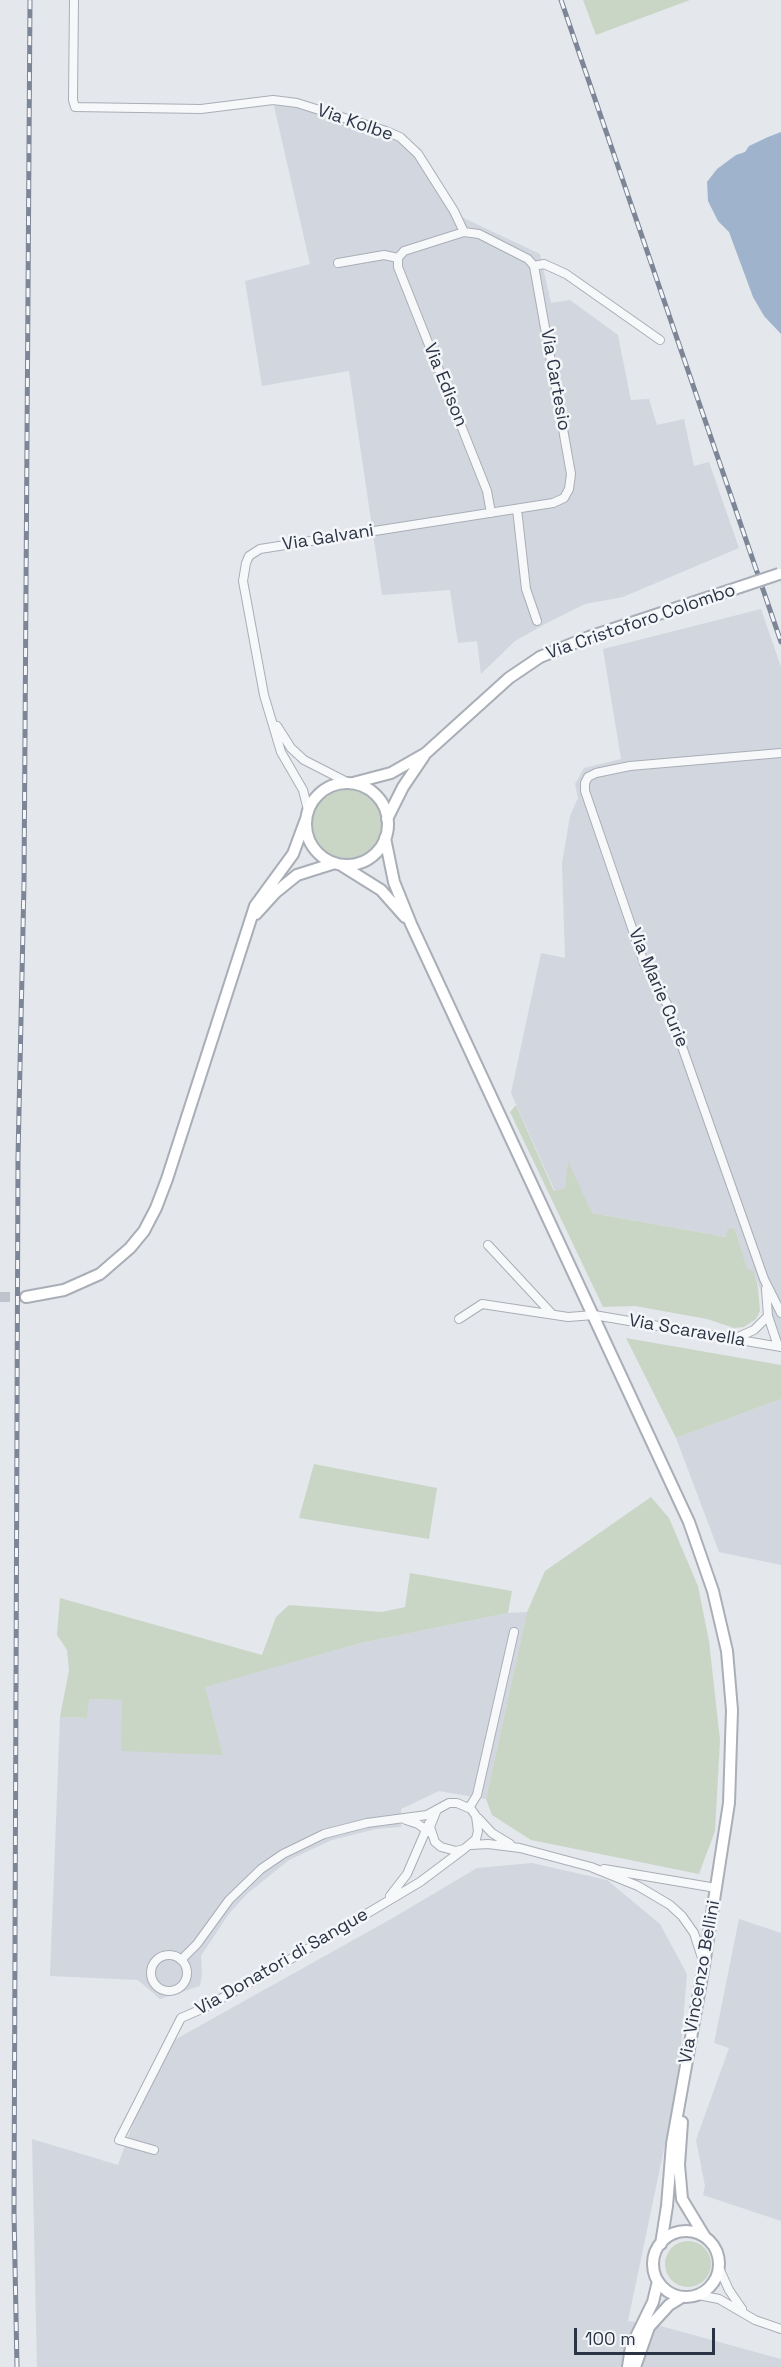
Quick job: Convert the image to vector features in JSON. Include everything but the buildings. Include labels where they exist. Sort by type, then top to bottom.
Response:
[{"type":"street","name":"Via Kolbe","points":[[74,0],[73,100],[75,107],[201,109],[273,100],[297,103],[378,128],[400,137],[413,148],[454,211],[464,232]]},
{"type":"street","points":[[338,263],[384,255],[398,258],[404,251],[464,232],[479,234],[528,259],[534,266],[544,264],[566,274],[660,340]]},
{"type":"street","name":"Via Edison","points":[[398,258],[398,267],[487,491],[491,513]]},
{"type":"street","name":"Via Cartesio","points":[[534,266],[572,474],[572,482],[566,494]]},
{"type":"street","name":"Via Galvani","points":[[307,815],[303,790],[281,752],[254,649],[243,581],[244,569],[249,556],[260,549],[553,503],[566,494]]},
{"type":"street","points":[[517,509],[526,589],[537,621]]},
{"type":"street","name":"Via Cristoforo Colombo","points":[[351,783],[391,773],[426,753],[509,678],[540,657],[589,637],[780,574]]},
{"type":"street","name":"Via Galvani","points":[[271,714],[282,736],[304,760],[351,783]]},
{"type":"street","name":"Via Cristoforo Colombo","points":[[387,819],[403,787],[426,753]]},
{"type":"street","name":"Via Marie Curie","points":[[781,753],[630,766],[596,773],[588,777],[585,783],[585,791],[644,963],[676,1026],[764,1279],[781,1313]]},
{"type":"street","points":[[26,1297],[64,1290],[100,1274],[130,1248],[144,1231],[167,1179],[255,906],[293,854],[307,815],[315,799],[324,790],[336,784],[351,783],[366,787],[384,806],[387,819],[385,838],[394,882],[411,924]]},
{"type":"street","points":[[307,815],[307,834],[313,846],[323,857],[381,890],[411,924]]},
{"type":"street","points":[[252,918],[276,892],[297,875],[368,859],[378,850],[385,838]]},
{"type":"street","name":"Via Vincenzo Bellini","points":[[411,924],[689,1522],[706,1567],[720,1621],[730,1680],[732,1745],[729,1803],[704,1965],[672,2144],[667,2206],[661,2244],[654,2259],[658,2281],[653,2302],[631,2347],[628,2367]]},
{"type":"street","points":[[488,1245],[553,1314]]},
{"type":"street","points":[[764,1279],[768,1316],[780,1346]]},
{"type":"street","name":"Via Scaravella","points":[[459,1319],[482,1304],[567,1317],[594,1315],[780,1346]]},
{"type":"street","points":[[736,1338],[754,1330],[768,1316]]},
{"type":"street","points":[[469,1808],[477,1795],[514,1632]]},
{"type":"street","points":[[182,1960],[191,1952],[214,1918],[261,1869],[283,1854],[324,1834],[344,1828],[434,1815],[449,1803],[457,1803],[469,1808],[499,1838],[520,1848]]},
{"type":"street","points":[[382,1904],[402,1882],[419,1843],[429,1832],[434,1815]]},
{"type":"street","points":[[467,1847],[478,1831],[476,1816]]},
{"type":"street","points":[[408,1820],[429,1832],[435,1842],[448,1851],[488,1844],[520,1848],[591,1868],[638,1886],[670,1905],[694,1933],[704,1965]]},
{"type":"street","points":[[408,1820],[419,1830],[419,1843]]},
{"type":"street","name":"Via Donatori di Sangue","points":[[154,2150],[119,2140],[181,2018],[227,1996],[382,1904],[432,1874],[467,1847]]},
{"type":"street","points":[[591,1868],[716,1888]]},
{"type":"street","points":[[170,1955],[182,1960],[187,1976],[182,1986],[165,1991],[156,1985],[151,1968],[158,1958],[170,1955]]},
{"type":"street","name":"Via Vincenzo Bellini","points":[[684,2075],[679,2165],[682,2199],[685,2208],[705,2238],[716,2249],[719,2268]]},
{"type":"street","points":[[661,2244],[670,2235],[685,2231],[705,2238]]},
{"type":"street","points":[[698,2295],[712,2285],[719,2268]]},
{"type":"street","points":[[719,2268],[729,2290],[745,2312]]},
{"type":"street","points":[[658,2281],[667,2291],[682,2297]]},
{"type":"street","points":[[635,2367],[649,2327],[669,2305],[682,2297],[698,2295],[719,2299],[745,2312],[755,2320],[781,2330]]},
{"type":"shaded area","points":[[296,105],[399,139],[416,156],[451,212],[540,254],[551,303],[570,300],[618,335],[631,400],[649,399],[657,425],[684,419],[694,466],[709,462],[739,548],[623,597],[585,604],[515,641],[481,674],[477,641],[458,643],[450,590],[382,595],[349,371],[262,386],[245,281],[310,264],[274,106]]},
{"type":"shaded area","points":[[761,609],[781,667],[781,1342],[754,1273],[747,1268],[735,1229],[726,1237],[592,1213],[568,1163],[565,1188],[555,1191],[511,1093],[541,953],[565,958],[562,863],[570,816],[578,798],[575,784],[584,768],[621,759],[603,649]]},
{"type":"shaded area","points":[[781,1399],[781,1565],[719,1552],[676,1438]]},
{"type":"shaded area","points":[[527,1612],[486,1799],[439,1791],[401,1809],[401,1827],[376,1829],[332,1840],[289,1860],[248,1893],[228,1915],[201,1956],[200,1986],[160,1999],[138,1980],[50,1976],[60,1717],[87,1718],[88,1699],[122,1700],[223,1755],[204,1687],[361,1643],[508,1613]]},
{"type":"shaded area","points":[[532,1863],[607,1880],[660,1924],[687,1974],[678,2082],[628,2321],[657,2325],[781,2359],[781,2367],[37,2367],[32,2139],[118,2165],[160,2048],[391,1919],[477,1868]]},
{"type":"shaded area","points":[[739,1919],[781,1933],[781,2221],[703,2195],[705,2186],[696,2140],[729,2048],[714,2043]]},
{"type":"green space","points":[[583,0],[690,0],[596,35]]},
{"type":"green space","points":[[347,788],[360,791],[372,798],[379,810],[382,823],[379,836],[372,848],[360,855],[347,858],[334,855],[322,848],[315,836],[312,823],[315,810],[322,798],[334,791]]},
{"type":"green space","points":[[516,1105],[554,1191],[565,1188],[568,1161],[592,1213],[726,1237],[728,1228],[735,1229],[747,1268],[754,1272],[758,1287],[760,1311],[756,1319],[744,1327],[734,1328],[707,1319],[635,1306],[603,1307],[510,1112]]},
{"type":"green space","points":[[626,1338],[781,1365],[781,1399],[676,1438]]},
{"type":"green space","points":[[314,1464],[437,1488],[429,1539],[299,1518]]},
{"type":"green space","points":[[651,1497],[669,1518],[698,1586],[709,1641],[720,1740],[715,1831],[699,1874],[531,1840],[492,1815],[486,1799],[527,1612],[545,1571]]},
{"type":"green space","points":[[410,1573],[512,1591],[508,1613],[361,1643],[205,1687],[223,1755],[121,1751],[122,1700],[89,1699],[87,1718],[60,1717],[69,1670],[67,1650],[57,1635],[60,1598],[262,1655],[276,1617],[289,1605],[382,1612],[405,1607]]},
{"type":"green space","points":[[688,2241],[704,2248],[711,2264],[704,2280],[688,2287],[672,2280],[665,2264],[672,2248]]},
{"type":"water","points":[[781,132],[781,334],[764,316],[753,297],[729,232],[718,221],[708,201],[707,182],[717,169],[736,155],[745,152],[749,146]]},
{"type":"tunnel","points":[[0,1297],[26,1297]]},
{"type":"railway","points":[[17,2367],[14,2212],[18,1157],[24,883],[30,0]]},
{"type":"railway","points":[[561,0],[781,642]]}]
